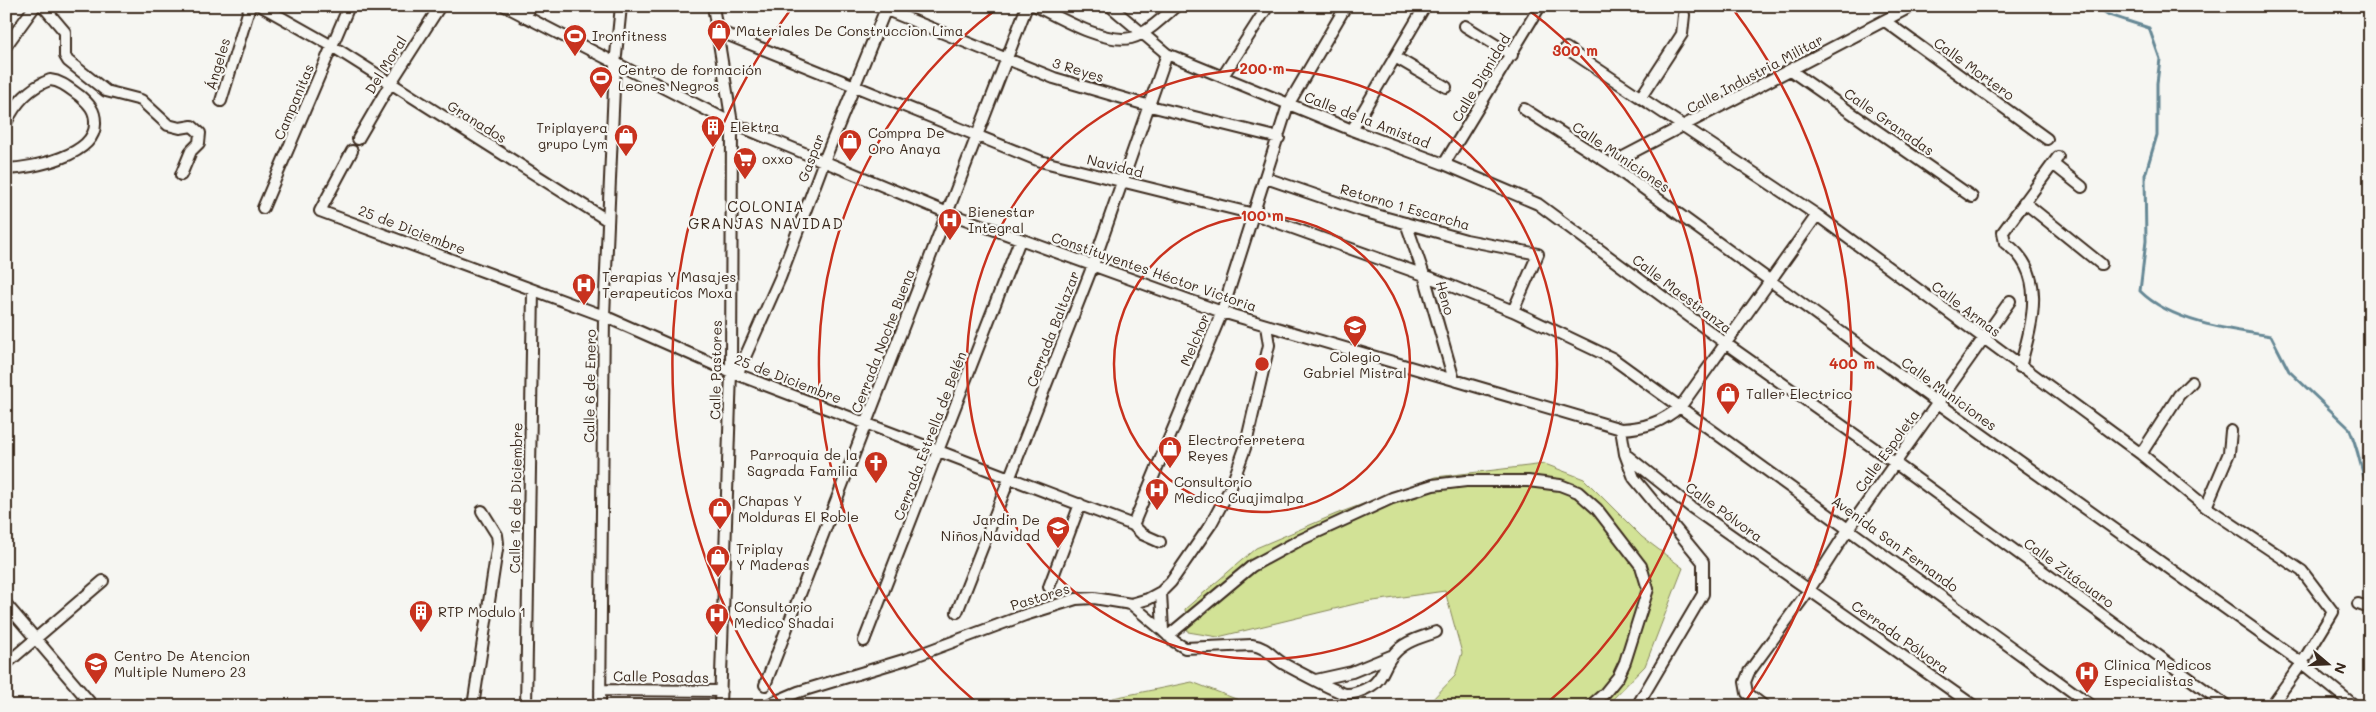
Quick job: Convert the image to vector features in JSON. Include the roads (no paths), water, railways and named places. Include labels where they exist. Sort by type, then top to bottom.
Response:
[{"type":"street","points":[[6,46],[36,6]]},
{"type":"street","points":[[44,6],[65,32],[65,56],[68,62],[106,91],[140,100],[168,125],[180,128],[192,126],[200,133],[199,143],[192,150],[181,175]]},
{"type":"street","name":"Ángeles","points":[[221,101],[250,6]]},
{"type":"street","name":"Granados","points":[[261,6],[332,46],[607,220]]},
{"type":"street","name":"Campanitas","points":[[263,208],[349,6]]},
{"type":"street","name":"Del Moral","points":[[358,139],[390,84],[440,6]]},
{"type":"street","name":"Constituyentes Héctor Victoria","points":[[505,6],[615,65],[732,123],[948,213],[1222,312],[1621,429]]},
{"type":"street","points":[[524,17],[532,6]]},
{"type":"street","name":"Calle 6 de Enero","points":[[600,706],[604,316],[615,65],[621,6]]},
{"type":"street","name":"Calle Pastores","points":[[713,6],[732,123],[734,374],[720,706]]},
{"type":"street","name":"Cerrada Noche Buena","points":[[765,685],[1027,6]]},
{"type":"street","points":[[1036,6],[1080,27],[1114,38],[1133,38],[1176,6]]},
{"type":"street","name":"Calle de la Amistad","points":[[1110,6],[1167,54],[1288,105],[1444,164]]},
{"type":"street","points":[[1223,76],[1268,6]]},
{"type":"street","name":"Melchor","points":[[1133,524],[1222,312],[1288,105],[1346,6]]},
{"type":"street","points":[[1352,130],[1425,6]]},
{"type":"street","name":"Calle Dignidad","points":[[1444,164],[1512,55],[1540,6]]},
{"type":"street","name":"Calle Industria Militar","points":[[1610,164],[1686,126],[1912,6]]},
{"type":"street","name":"3 Reyes","points":[[883,7],[1054,78],[1150,106],[1279,138]]},
{"type":"street","name":"Gaspar","points":[[734,374],[780,278],[883,7]]},
{"type":"street","points":[[1641,97],[1682,34],[1684,15]]},
{"type":"street","name":"Calle Mortero","points":[[1885,21],[2046,139]]},
{"type":"street","points":[[1465,26],[1512,55]]},
{"type":"street","name":"Navidad","points":[[716,30],[1040,161],[1254,214],[1424,275],[1513,311]]},
{"type":"street","name":"Calle Armas","points":[[1566,48],[1686,126],[1817,215],[2020,367],[2141,454],[2206,507],[2302,571],[2333,612],[2302,663]]},
{"type":"street","name":"Cerrada Baltazar","points":[[957,612],[1093,265],[1167,54]]},
{"type":"street","points":[[1395,57],[1446,87]]},
{"type":"street","name":"Calle Granadas","points":[[1790,70],[1972,197]]},
{"type":"street","points":[[6,123],[22,99],[33,89],[50,80],[62,83],[88,103],[93,110],[95,128],[91,138],[85,144],[62,156],[30,168],[6,169]]},
{"type":"street","name":"Calle Municiones","points":[[1524,109],[1610,164],[1938,403],[2302,663],[2355,706]]},
{"type":"street","name":"25 de Diciembre","points":[[352,151],[320,210],[604,316],[734,374],[1133,524],[1142,534],[1160,542]]},
{"type":"street","points":[[2020,367],[2028,339],[2034,304],[2030,272],[2018,252],[2005,243],[2003,232],[2056,161],[2082,188]]},
{"type":"street","name":"Calle Maestranza","points":[[1444,164],[1538,204],[1724,343],[1895,464]]},
{"type":"street","name":"Retorno 1 Escarcha","points":[[1266,178],[1406,223],[1466,240],[1538,254],[1513,311]]},
{"type":"street","points":[[2024,202],[2101,264]]},
{"type":"street","points":[[1637,706],[1703,594],[1703,562],[1634,478],[1625,454],[1621,429],[1644,428],[1656,424],[1667,418],[1681,406],[1724,343],[1817,215]]},
{"type":"street","name":"Heno","points":[[1406,223],[1424,275],[1454,380]]},
{"type":"street","name":"Cerrada Estrella de Belén","points":[[864,641],[1020,240]]},
{"type":"street","name":"Calle 16 de Diciembre","points":[[526,706],[533,291]]},
{"type":"street","name":"Calle Espoleta","points":[[1764,706],[1747,693],[1744,682],[1749,672],[1809,590],[1849,528],[2010,301]]},
{"type":"street","name":"Avenida San Fernando","points":[[1513,311],[1612,358],[1681,406],[2092,706]]},
{"type":"street","name":"Pastores","points":[[766,706],[798,692],[907,659],[1025,615],[1076,599],[1094,598],[1130,604],[1148,599],[1161,592],[1171,582],[1211,524],[1231,487],[1245,448],[1269,345],[1266,326]]},
{"type":"street","points":[[2141,454],[2179,395],[2192,382]]},
{"type":"street","points":[[2206,507],[2229,453],[2231,431]]},
{"type":"street","name":"Calle Pólvora","points":[[1625,454],[1691,507],[1809,590]]},
{"type":"street","name":"Calle Zitácuaro","points":[[1895,464],[2227,706]]},
{"type":"street","points":[[1165,633],[1252,566],[1298,541],[1392,498],[1433,486],[1466,480],[1528,481],[1560,485],[1578,492],[1597,509],[1642,566],[1648,589],[1626,662],[1618,677],[1605,694],[1590,706]]},
{"type":"street","points":[[1049,587],[1080,504]]},
{"type":"street","points":[[473,706],[498,543],[497,535],[482,511]]},
{"type":"street","points":[[6,664],[103,581]]},
{"type":"street","name":"Cerrada Pólvora","points":[[1809,590],[1974,706]]},
{"type":"street","points":[[1161,592],[1165,633]]},
{"type":"street","points":[[6,604],[93,706]]},
{"type":"street","points":[[1130,604],[1185,648],[1252,645],[1262,647],[1283,663],[1334,690],[1346,694],[1358,692],[1373,684],[1382,674],[1392,656],[1404,644],[1436,632]]},
{"type":"street","points":[[2358,604],[2370,608]]},
{"type":"street","points":[[1316,680],[1352,672],[1392,656]]},
{"type":"street","points":[[2271,706],[2302,663]]},
{"type":"street","name":"Calle Posadas","points":[[600,690],[721,691]]},
{"type":"waterway","points":[[2095,6],[2109,15],[2149,28],[2160,59],[2157,83],[2157,135],[2145,175],[2146,241],[2140,291],[2153,302],[2184,317],[2238,331],[2271,336],[2289,371],[2349,428],[2370,495]]},
{"type":"place","name":"Materiales De Construccion Lima","points":[[719,52]]},
{"type":"place","name":"Ironfitness","points":[[575,57]]},
{"type":"place","name":"Centro de formación Leones Negros","points":[[601,99]]},
{"type":"place","name":"Elektra","points":[[713,148]]},
{"type":"place","name":"Triplayera grupo Lym","points":[[626,157]]},
{"type":"place","name":"Compra De Oro Anaya","points":[[850,162]]},
{"type":"place","name":"oxxo","points":[[745,180]]},
{"type":"place","name":"Bienestar Integral","points":[[950,241]]},
{"type":"place","name":"Terapias Y Masajes Terapeuticos Moxa","points":[[584,306]]},
{"type":"place","name":"Colegio Gabriel Mistral","points":[[1355,348]]},
{"type":"place","name":"Taller Electrico","points":[[1728,415]]},
{"type":"place","name":"Electroferretera Reyes","points":[[1170,469]]},
{"type":"place","name":"Parroquia de la Sagrada Familia","points":[[876,484]]},
{"type":"place","name":"Consultorio Medico Cuajimalpa","points":[[1157,511]]},
{"type":"place","name":"Chapas Y Molduras El Roble","points":[[720,530]]},
{"type":"place","name":"Jardin De Niños Navidad","points":[[1058,549]]},
{"type":"place","name":"Triplay Y Maderas","points":[[718,578]]},
{"type":"place","name":"RTP Modulo 1","points":[[421,633]]},
{"type":"place","name":"Consultorio Medico Shadai","points":[[717,636]]},
{"type":"place","name":"Centro De Atencion Multiple Numero 23","points":[[96,685]]},
{"type":"place","name":"Clinica Medicos Especialistas","points":[[2087,694]]},
{"type":"district","name":"COLONIA GRANJAS NAVIDAD","points":[[766,216]]}]
